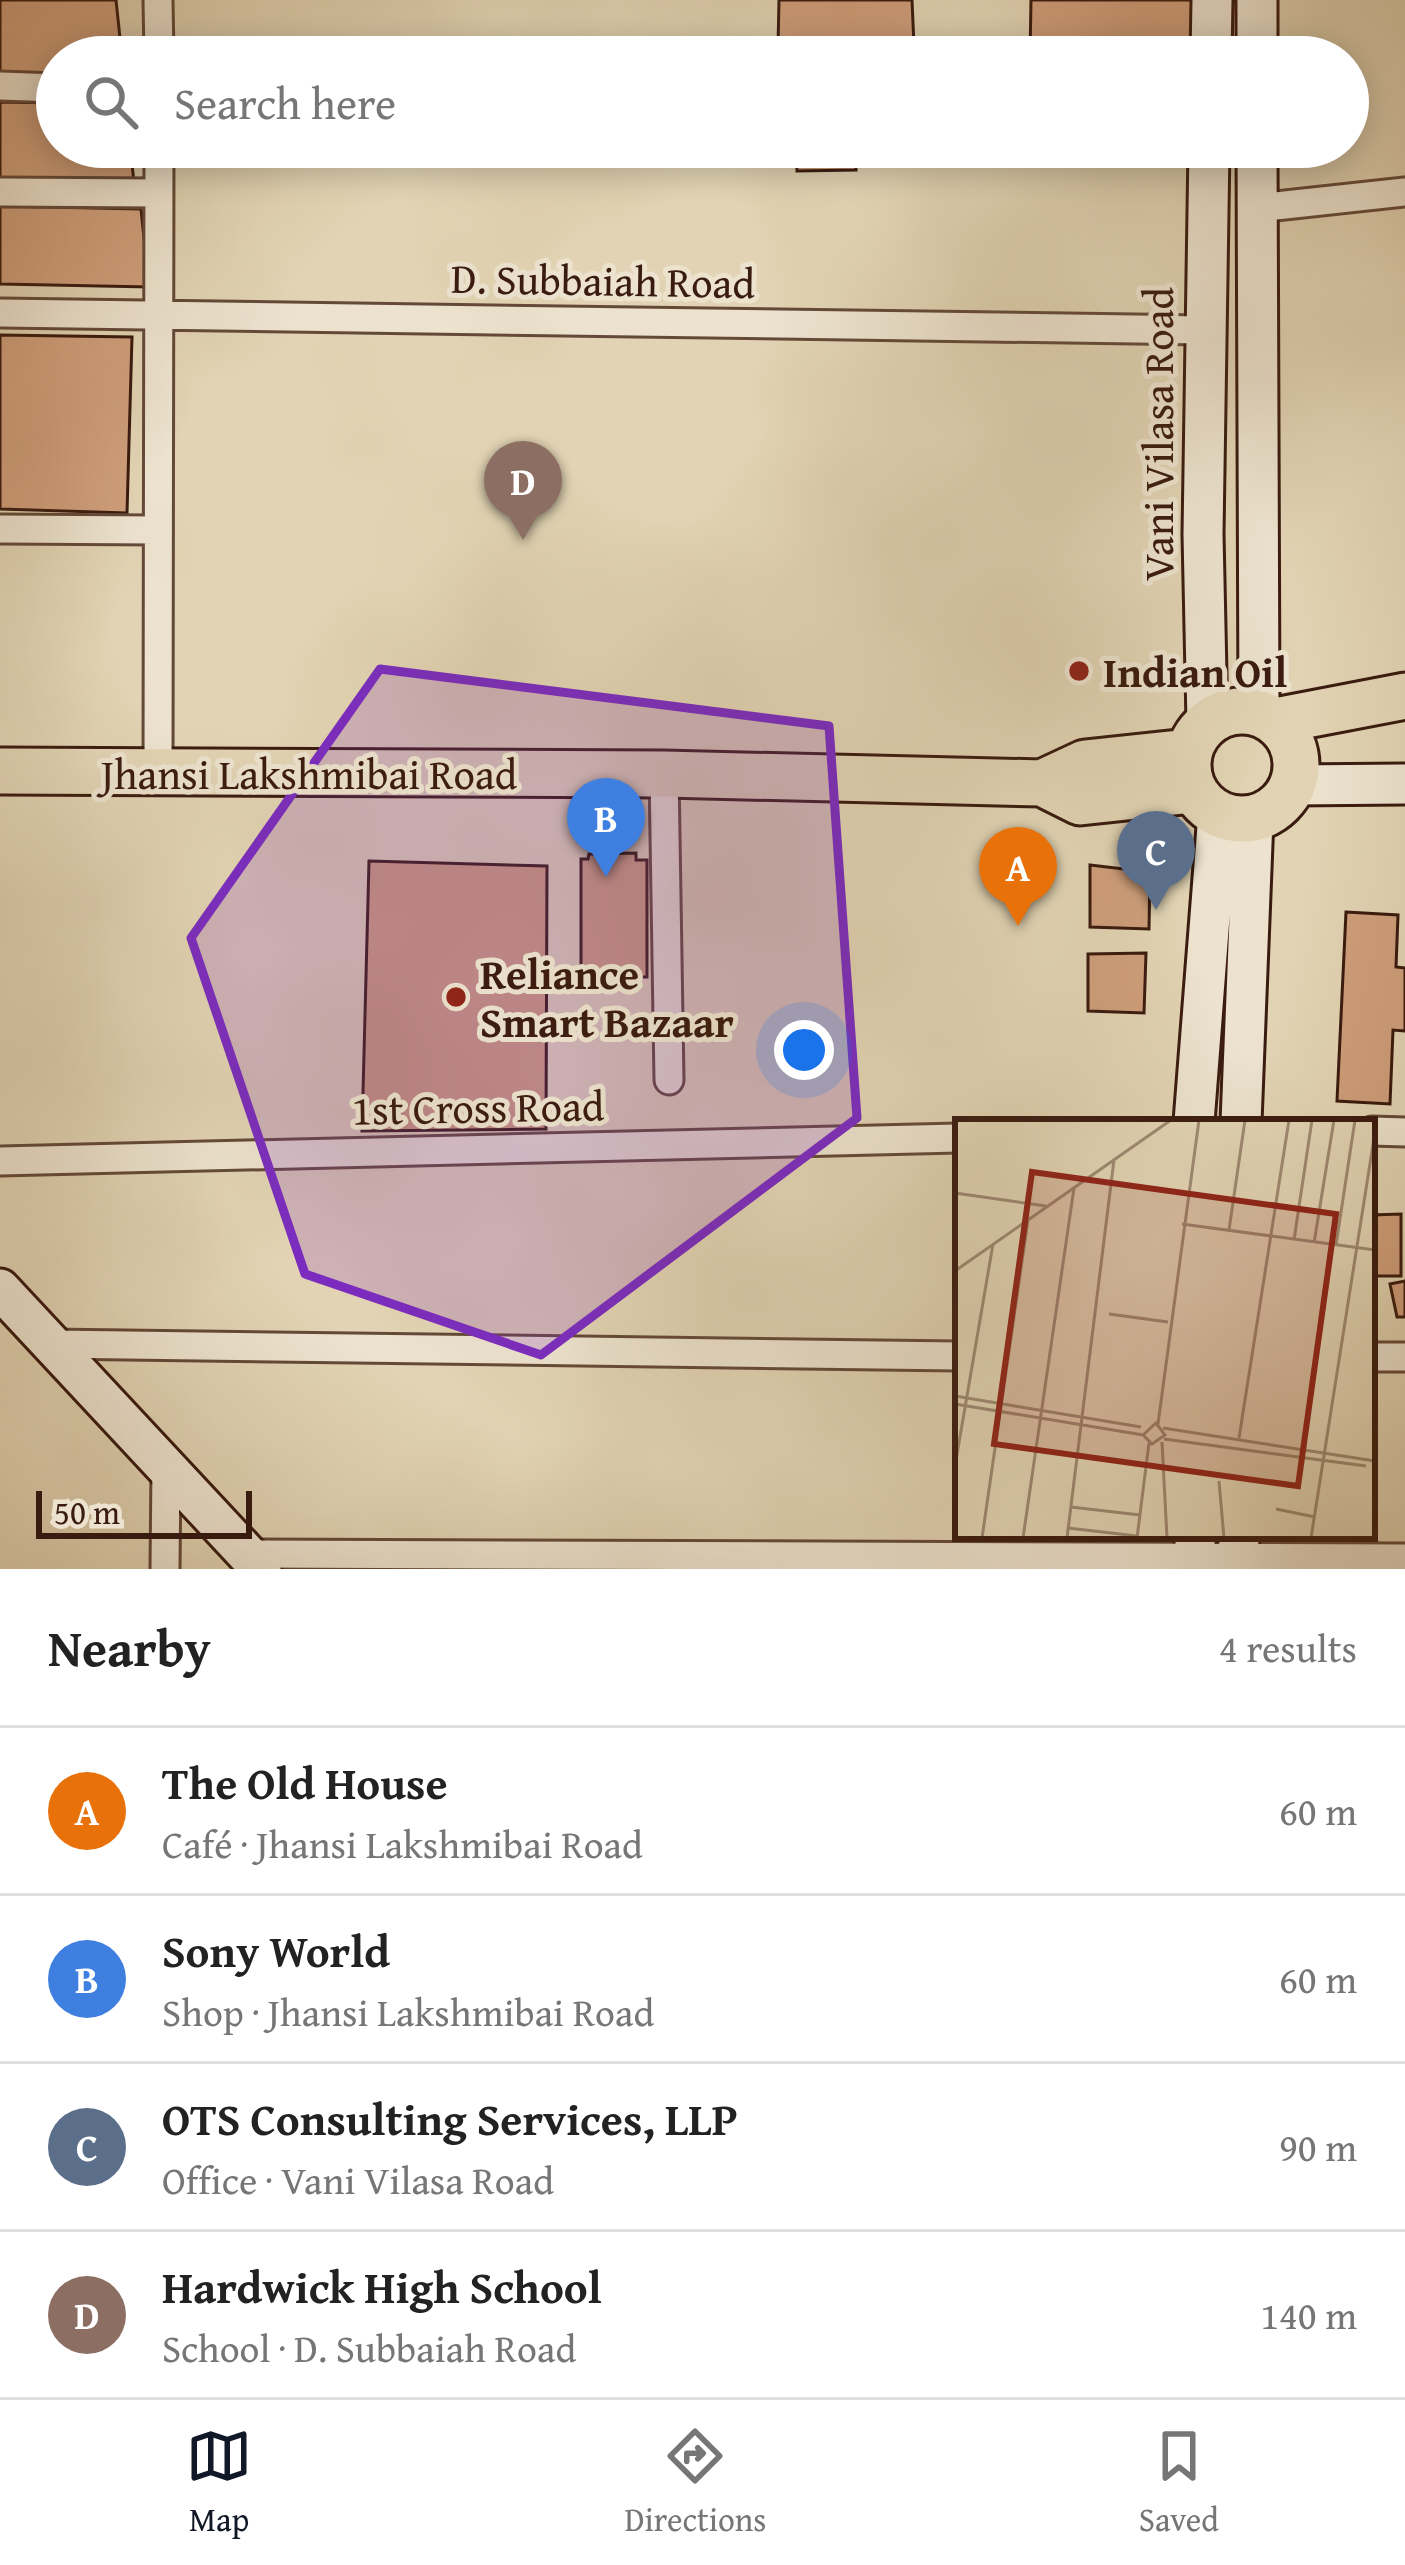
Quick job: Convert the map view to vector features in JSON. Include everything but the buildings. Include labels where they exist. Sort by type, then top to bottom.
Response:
[{"type":"main road","points":[[1211,36],[1212,0]]},
{"type":"main road","points":[[1256,0],[1257,36]]},
{"type":"main road","name":"Vani Vilasa Road","points":[[1208,168],[1204,330],[1212,779],[1241,1119]]},
{"type":"main road","points":[[1212,779],[1270,812],[1283,801],[1297,768],[1295,751],[1267,717],[1257,168]]},
{"type":"main road","points":[[1267,717],[1405,696]]},
{"type":"main road","name":"Jhansi Lakshmibai Road","points":[[0,771],[664,774],[1042,783],[1080,802],[1212,779],[1241,710],[1267,717]]},
{"type":"main road","name":"Vani Vilasa Road","points":[[1194,1119],[1212,779]]},
{"type":"main road","points":[[1292,785],[1405,784]]},
{"type":"main road","points":[[0,1289],[254,1562]]},
{"type":"street","points":[[158,0],[159,36]]},
{"type":"street","points":[[0,86],[36,87]]},
{"type":"street","points":[[158,774],[159,168]]},
{"type":"street","points":[[0,192],[158,193]]},
{"type":"street","points":[[1257,208],[1405,192]]},
{"type":"street","name":"D. Subbaiah Road","points":[[0,313],[1204,330]]},
{"type":"street","points":[[0,529],[157,530]]},
{"type":"street","points":[[664,774],[669,1080]]},
{"type":"street","points":[[1375,1131],[1405,1132]]},
{"type":"street","name":"1st Cross Road","points":[[0,1161],[955,1138]]},
{"type":"street","points":[[51,1344],[955,1356]]},
{"type":"street","points":[[165,1569],[166,1467]]},
{"type":"street","points":[[254,1562],[1195,1554],[1405,1558]]},
{"type":"highlighted area","points":[[380,669],[829,726],[857,1118],[541,1355],[305,1274],[191,938]]},
{"type":"place","name":"Hardwick High School","points":[[523,540]]},
{"type":"place","name":"Indian Oil","points":[[1079,671]]},
{"type":"place","name":"Sony World","points":[[606,877]]},
{"type":"place","name":"OTS Consulting Services, LLP","points":[[1156,910]]},
{"type":"place","name":"The Old House","points":[[1018,926]]},
{"type":"place","name":"Reliance Smart Bazaar","points":[[456,997]]}]
